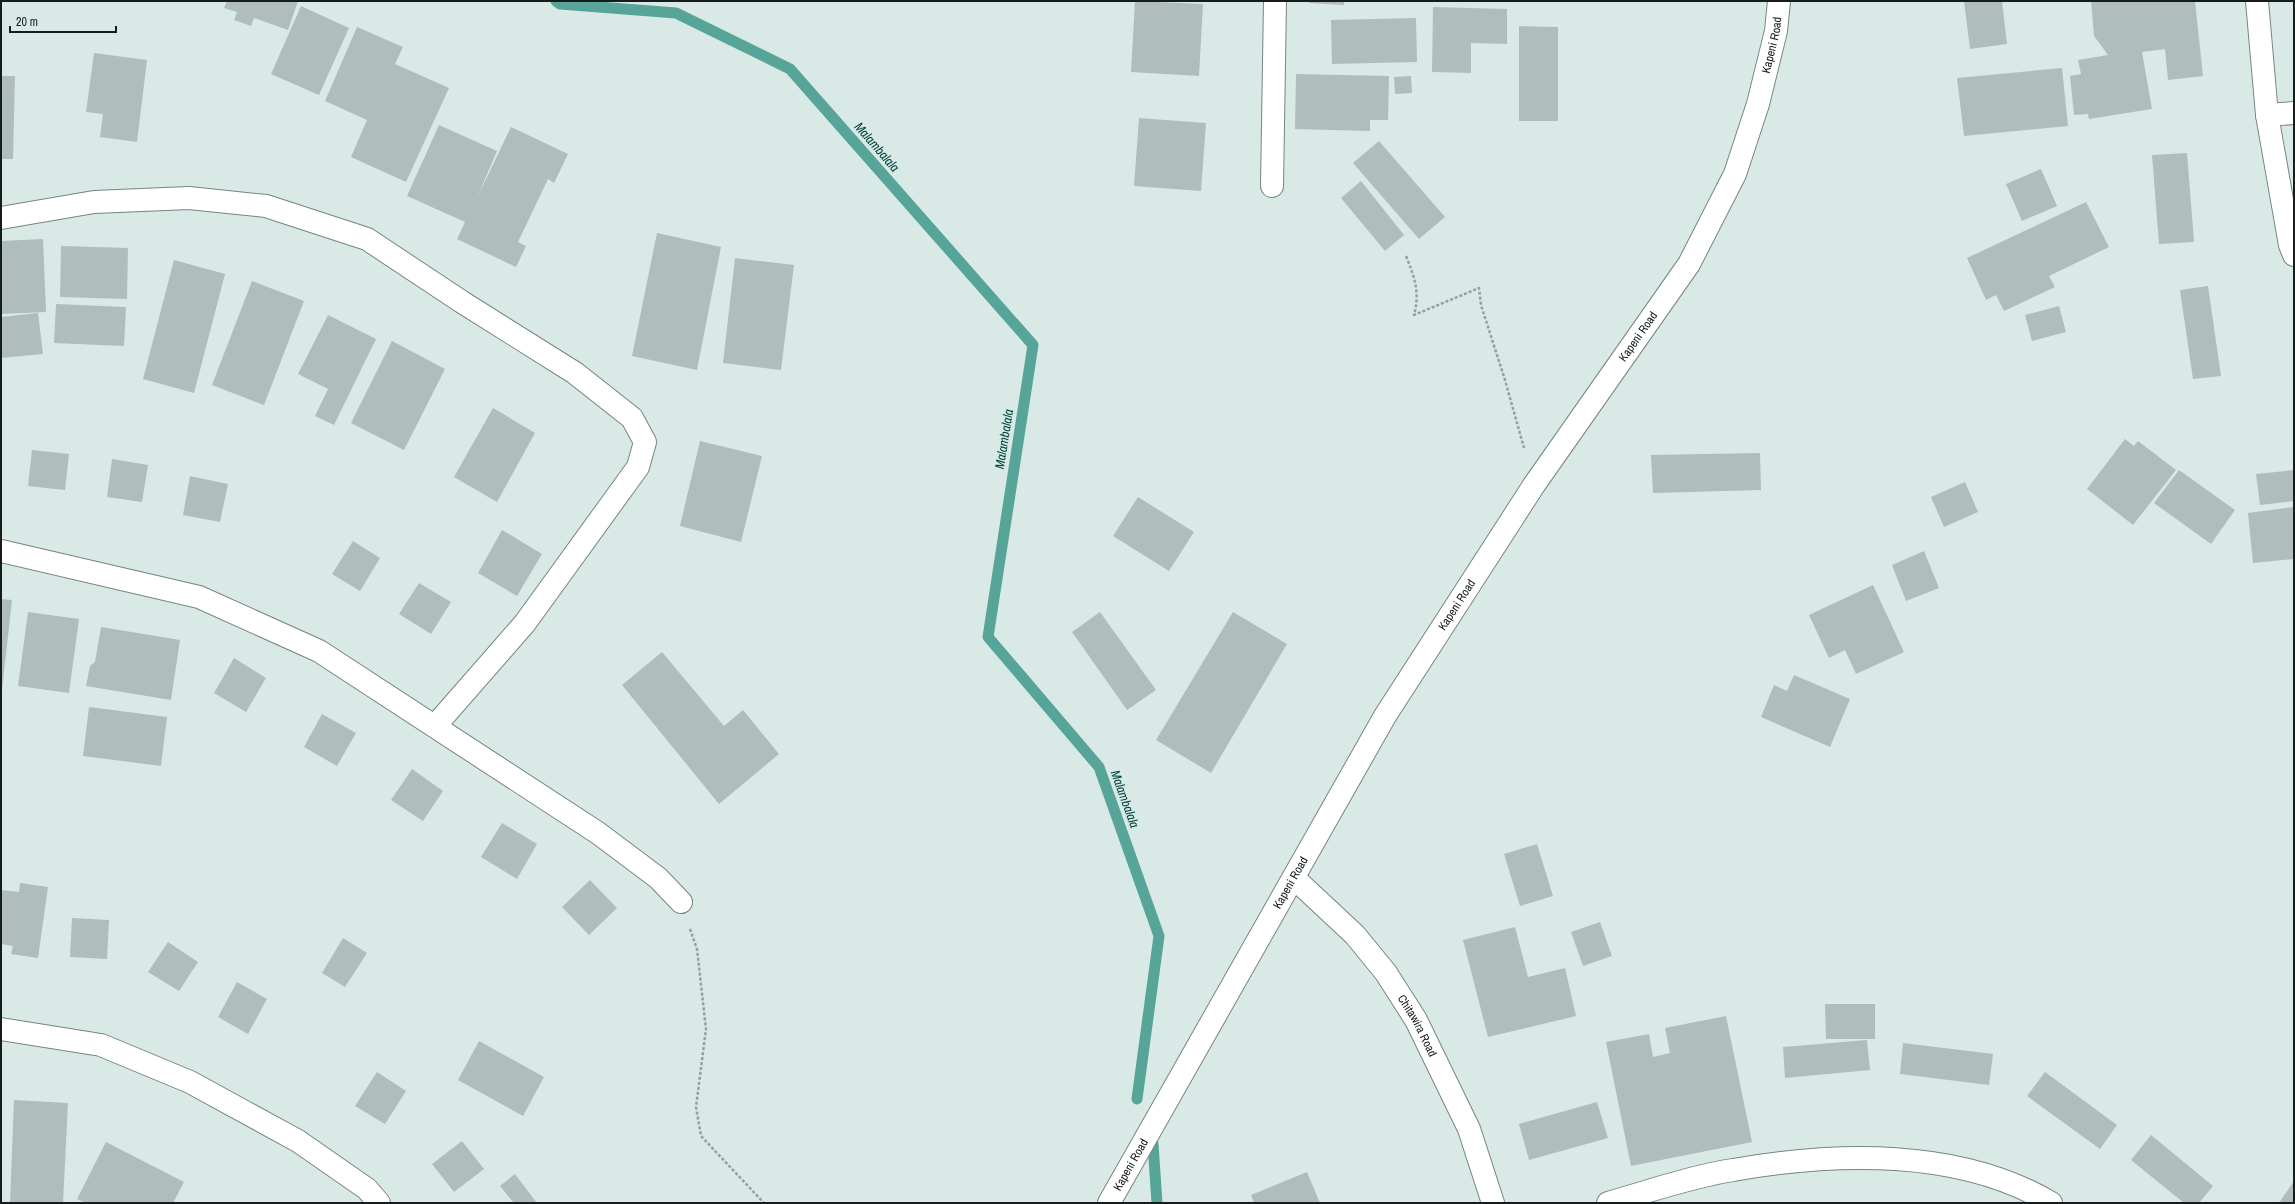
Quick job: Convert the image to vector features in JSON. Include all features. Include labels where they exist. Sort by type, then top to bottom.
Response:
[{"type":"street","points":[[1272,186],[1275,1]]},
{"type":"street","name":"Kapeni Road","points":[[1109,1203],[1385,716],[1534,485],[1689,264],[1735,174],[1758,104],[1776,31],[1779,1]]},
{"type":"street","points":[[2257,1],[2267,115],[2290,244],[2294,255]]},
{"type":"street","points":[[2267,115],[2294,113]]},
{"type":"street","points":[[1,218],[94,202],[189,198],[273,208],[367,239],[462,302],[575,373],[632,418],[645,442],[638,467],[525,622],[436,726]]},
{"type":"street","points":[[1,551],[199,597],[319,651],[598,833],[658,878],[681,902]]},
{"type":"street","name":"Chitawira Road","points":[[1294,878],[1355,935],[1386,973],[1416,1020],[1469,1129],[1493,1203]]},
{"type":"street","points":[[1,1029],[101,1045],[190,1082],[298,1141],[367,1189],[379,1203]]},
{"type":"street","points":[[1608,1203],[1732,1170],[1828,1157],[1941,1163],[2027,1189],[2050,1203]]},
{"type":"path","points":[[1406,256],[1413,272],[1419,298],[1414,316],[1479,288],[1481,305],[1505,380],[1534,485]]},
{"type":"path","points":[[681,902],[697,950],[706,1029],[696,1107],[701,1136],[764,1203]]},
{"type":"building","points":[[227,1],[298,1],[288,30],[254,18],[251,26],[234,20],[237,12],[224,8]]},
{"type":"building","points":[[1135,1],[1203,4],[1199,76],[1131,72]]},
{"type":"building","points":[[1309,1],[1344,1],[1344,5],[1309,3]]},
{"type":"building","points":[[1964,1],[2002,1],[2007,44],[1970,49]]},
{"type":"building","points":[[2091,1],[2195,1],[2203,76],[2168,80],[2165,49],[2142,52],[2152,109],[2089,119],[2088,114],[2074,115],[2070,76],[2081,74],[2078,60],[2108,55],[2094,36]]},
{"type":"building","points":[[301,6],[349,28],[319,95],[271,74]]},
{"type":"building","points":[[1433,7],[1507,9],[1507,44],[1471,43],[1471,73],[1432,72]]},
{"type":"building","points":[[1416,18],[1417,62],[1332,64],[1331,20]]},
{"type":"building","points":[[1519,26],[1558,27],[1558,121],[1519,121]]},
{"type":"building","points":[[357,27],[403,47],[395,64],[449,88],[406,182],[351,157],[367,120],[325,101]]},
{"type":"building","points":[[94,53],[147,60],[137,142],[100,137],[103,114],[86,112]]},
{"type":"building","points":[[2062,68],[2068,126],[1964,136],[1957,78]]},
{"type":"building","points":[[1296,74],[1389,76],[1388,120],[1370,120],[1370,131],[1295,129]]},
{"type":"building","points":[[1,76],[15,76],[13,159],[1,159]]},
{"type":"building","points":[[1411,76],[1412,93],[1395,94],[1394,77]]},
{"type":"building","points":[[1139,118],[1206,123],[1201,191],[1134,186]]},
{"type":"building","points":[[439,125],[497,151],[477,198],[511,127],[568,154],[554,183],[548,179],[518,242],[526,246],[516,267],[457,239],[465,222],[407,196]]},
{"type":"building","points":[[1379,141],[1445,217],[1419,239],[1353,163]]},
{"type":"building","points":[[2187,153],[2194,242],[2159,244],[2152,155]]},
{"type":"building","points":[[2041,169],[2057,206],[2022,221],[2006,184]]},
{"type":"building","points":[[1361,181],[1404,235],[1385,251],[1341,198]]},
{"type":"building","points":[[2086,202],[2109,247],[2049,276],[2055,287],[2004,311],[1996,295],[1986,300],[1967,258]]},
{"type":"building","points":[[657,233],[721,247],[697,370],[632,356]]},
{"type":"building","points":[[43,239],[46,312],[1,314],[1,241]]},
{"type":"building","points":[[61,246],[128,248],[127,299],[60,297]]},
{"type":"building","points":[[735,258],[794,265],[781,370],[723,363]]},
{"type":"building","points":[[174,260],[225,274],[194,393],[143,379]]},
{"type":"building","points":[[252,281],[304,301],[264,405],[212,385]]},
{"type":"building","points":[[2208,286],[2221,376],[2193,379],[2180,290]]},
{"type":"building","points":[[56,304],[126,307],[124,346],[54,343]]},
{"type":"building","points":[[2059,306],[2066,332],[2032,341],[2025,315]]},
{"type":"building","points":[[38,313],[43,354],[1,358],[1,317]]},
{"type":"building","points":[[328,315],[376,339],[334,425],[315,416],[328,389],[298,374]]},
{"type":"building","points":[[392,341],[445,369],[404,450],[351,423]]},
{"type":"building","points":[[493,408],[535,433],[497,502],[454,477]]},
{"type":"building","points":[[2125,439],[2134,446],[2138,441],[2176,470],[2133,525],[2087,489]]},
{"type":"building","points":[[700,441],[762,456],[741,542],[680,526]]},
{"type":"building","points":[[32,450],[69,454],[65,490],[28,486]]},
{"type":"building","points":[[1760,453],[1761,490],[1653,493],[1651,455]]},
{"type":"building","points":[[112,459],[148,465],[142,502],[107,497]]},
{"type":"building","points":[[2179,470],[2235,510],[2211,544],[2154,503]]},
{"type":"building","points":[[2294,470],[2294,501],[2260,505],[2256,474]]},
{"type":"building","points":[[190,476],[228,484],[220,522],[183,515]]},
{"type":"building","points":[[1965,482],[1978,512],[1944,527],[1931,497]]},
{"type":"building","points":[[1138,497],[1194,532],[1169,571],[1113,536]]},
{"type":"building","points":[[2294,507],[2294,559],[2253,563],[2248,513]]},
{"type":"building","points":[[502,530],[542,554],[517,596],[478,573]]},
{"type":"building","points":[[353,541],[380,558],[360,591],[332,574]]},
{"type":"building","points":[[1924,551],[1939,588],[1906,601],[1892,565]]},
{"type":"building","points":[[419,583],[451,602],[431,634],[399,614]]},
{"type":"building","points":[[1873,585],[1904,652],[1856,674],[1845,650],[1829,658],[1809,615]]},
{"type":"building","points":[[1,599],[12,600],[2,690],[1,690]]},
{"type":"building","points":[[28,612],[79,619],[69,693],[18,686]]},
{"type":"building","points":[[1100,612],[1156,690],[1127,710],[1072,632]]},
{"type":"building","points":[[1233,612],[1287,644],[1211,773],[1156,740]]},
{"type":"building","points":[[101,627],[180,640],[171,700],[86,686],[90,666],[95,662]]},
{"type":"building","points":[[662,652],[724,726],[743,710],[779,754],[719,804],[622,685]]},
{"type":"building","points":[[234,658],[266,678],[246,712],[214,693]]},
{"type":"building","points":[[1794,675],[1850,699],[1830,747],[1761,717],[1774,685],[1787,691]]},
{"type":"building","points":[[89,707],[167,717],[161,766],[83,756]]},
{"type":"building","points":[[322,714],[356,733],[337,766],[304,747]]},
{"type":"building","points":[[412,769],[443,791],[423,821],[391,800]]},
{"type":"building","points":[[502,823],[537,844],[517,879],[481,857]]},
{"type":"building","points":[[1537,844],[1553,896],[1520,906],[1504,854]]},
{"type":"building","points":[[590,880],[617,908],[589,935],[562,907]]},
{"type":"building","points":[[20,883],[48,887],[38,958],[11,954],[13,946],[1,944],[1,890],[19,892]]},
{"type":"building","points":[[72,918],[109,920],[107,959],[70,957]]},
{"type":"building","points":[[1600,922],[1612,956],[1583,966],[1571,932]]},
{"type":"building","points":[[1515,927],[1528,977],[1565,968],[1576,1016],[1488,1037],[1463,940]]},
{"type":"building","points":[[343,938],[367,953],[345,987],[322,973]]},
{"type":"building","points":[[168,942],[198,962],[179,991],[148,972]]},
{"type":"building","points":[[237,982],[267,999],[248,1034],[218,1017]]},
{"type":"building","points":[[1825,1004],[1875,1004],[1875,1039],[1826,1039]]},
{"type":"building","points":[[1726,1016],[1752,1142],[1631,1166],[1606,1042],[1649,1034],[1653,1057],[1670,1053],[1665,1028]]},
{"type":"building","points":[[1867,1040],[1870,1070],[1785,1078],[1783,1047]]},
{"type":"building","points":[[479,1041],[544,1077],[523,1116],[458,1080]]},
{"type":"building","points":[[1903,1043],[1993,1054],[1989,1085],[1900,1074]]},
{"type":"building","points":[[377,1072],[406,1091],[385,1124],[355,1106]]},
{"type":"building","points":[[2045,1072],[2117,1125],[2100,1149],[2027,1096]]},
{"type":"building","points":[[14,1100],[68,1103],[63,1203],[10,1203]]},
{"type":"building","points":[[1597,1102],[1608,1138],[1529,1160],[1519,1124]]},
{"type":"building","points":[[2151,1135],[2213,1186],[2199,1203],[2184,1203],[2131,1160]]},
{"type":"building","points":[[462,1141],[484,1169],[454,1192],[432,1164]]},
{"type":"building","points":[[106,1142],[184,1182],[173,1203],[86,1203],[77,1199]]},
{"type":"building","points":[[1307,1172],[1320,1203],[1254,1203],[1251,1195]]},
{"type":"building","points":[[515,1174],[537,1203],[514,1203],[500,1186]]},
{"type":"building","points":[[2294,1181],[2294,1203],[2279,1203]]},
{"type":"waterway","name":"Malambalala","points":[[556,1],[560,4],[676,13],[790,69],[1033,345],[988,637],[1099,767],[1159,936],[1137,1099]]},
{"type":"waterway","name":"Malambalala","points":[[1153,1144],[1157,1203]]}]
